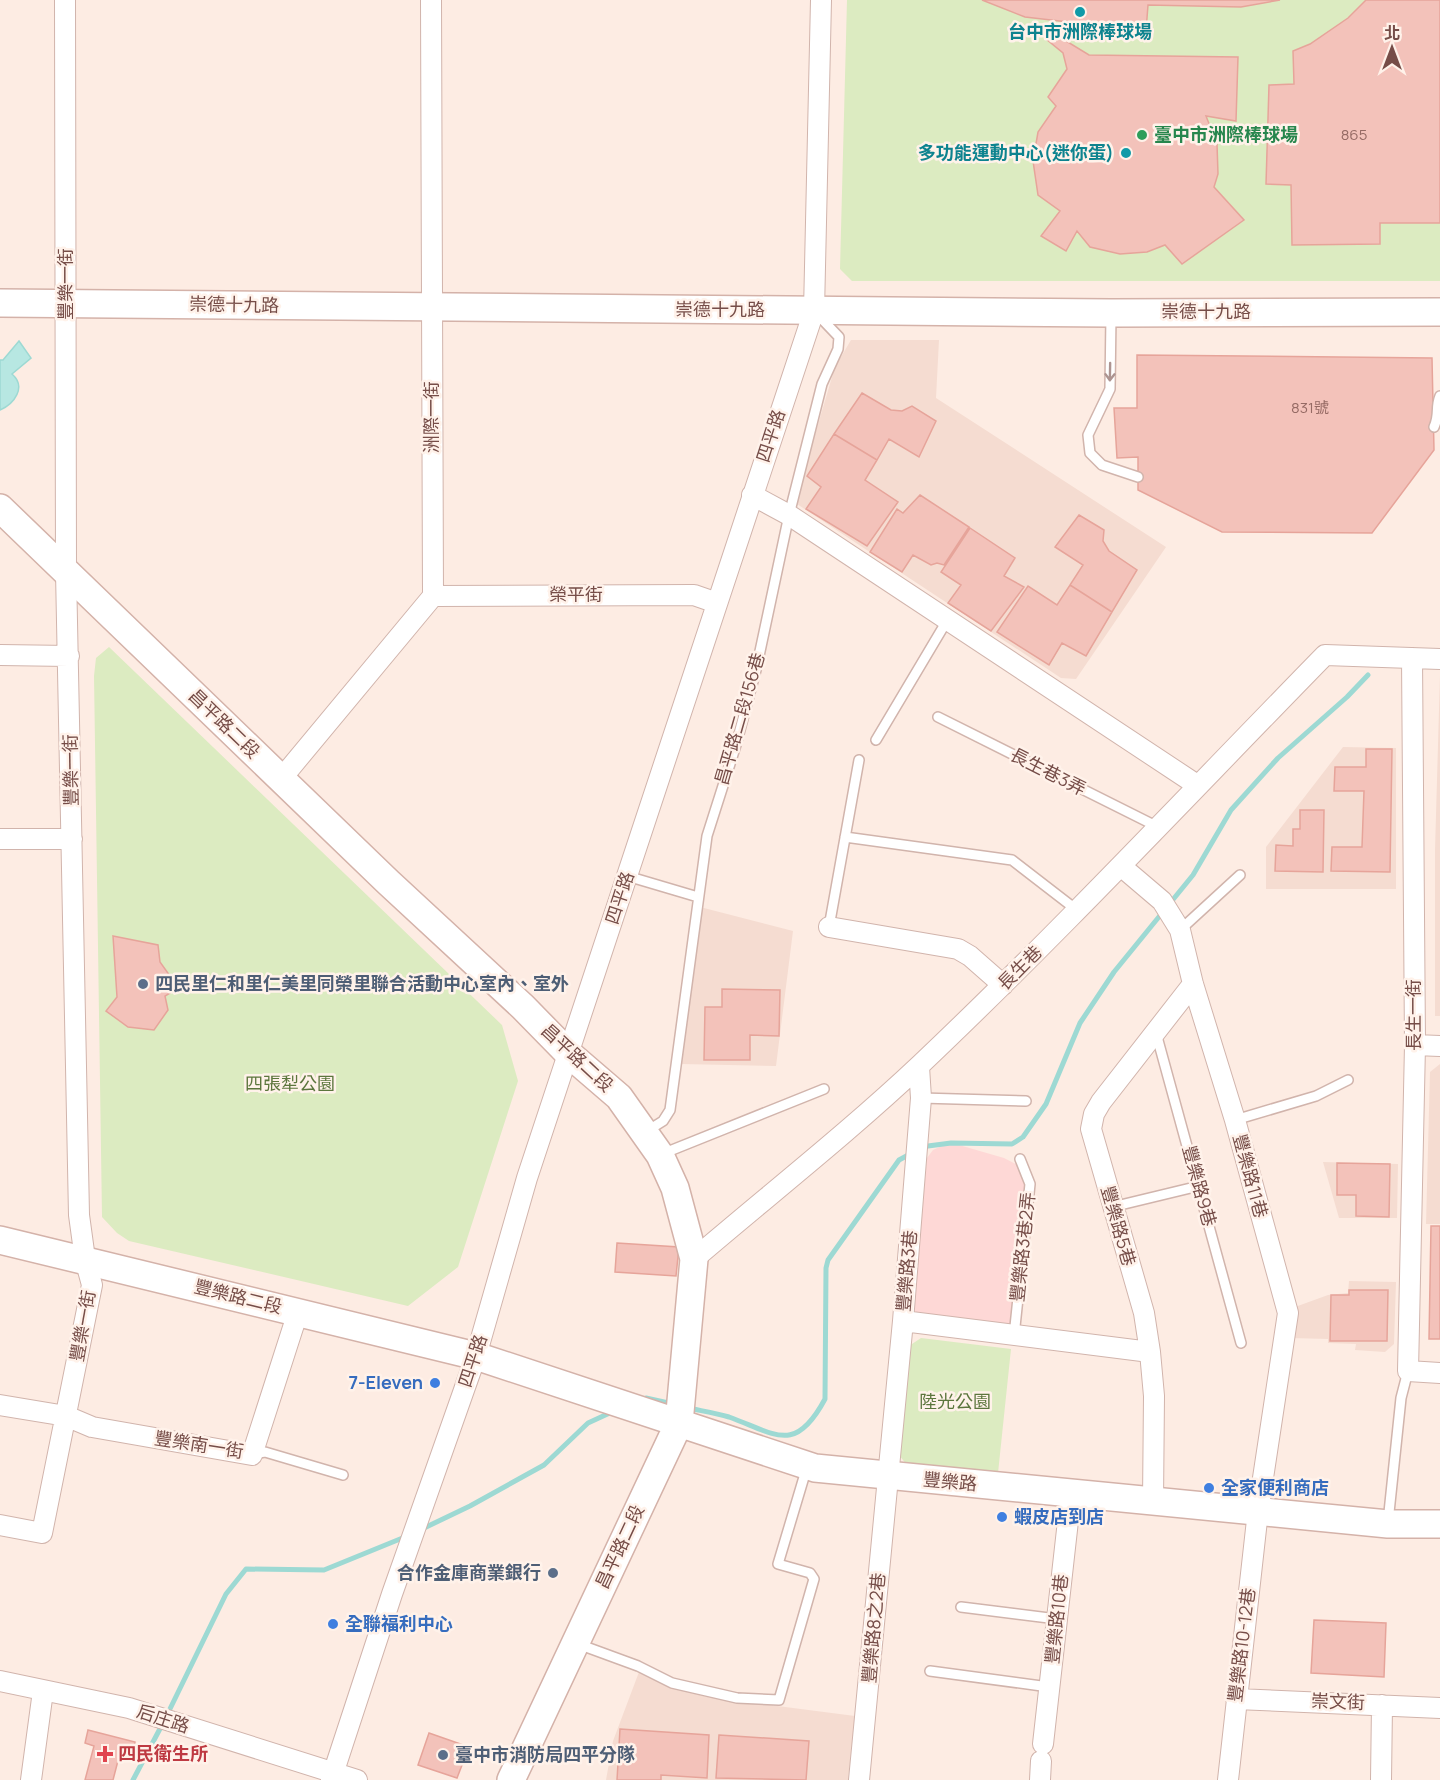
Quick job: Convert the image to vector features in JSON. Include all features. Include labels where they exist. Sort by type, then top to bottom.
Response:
[{"type":"street","name":"豐樂一街","points":[[0,1526],[42,1533],[92,1285],[85,1259],[79,1215],[66,572],[65,0]]},
{"type":"street","name":"洲際一街","points":[[431,0],[433,596]]},
{"type":"street","name":"四平路","points":[[332,1776],[392,1594],[476,1356],[527,1178],[814,310],[821,0]]},
{"type":"street","name":"崇德十九路","points":[[0,303],[1440,314]]},
{"type":"street","points":[[752,495],[789,515],[1197,785]]},
{"type":"street","name":"昌平路二段","points":[[0,508],[281,779],[524,1007],[569,1054],[619,1097],[660,1155],[675,1188],[694,1259],[679,1423],[511,1780]]},
{"type":"street","name":"榮平街","points":[[433,596],[694,595],[717,603]]},
{"type":"street","points":[[281,779],[433,596]]},
{"type":"street","points":[[0,655],[69,656]]},
{"type":"street","name":"長生巷","points":[[694,1259],[919,1067],[1122,867],[1197,785],[1325,655],[1412,658]]},
{"type":"street","points":[[1412,658],[1440,659]]},
{"type":"street","name":"長生一街","points":[[1408,1371],[1415,1046],[1412,658]]},
{"type":"street","points":[[0,839],[72,839]]},
{"type":"street","name":"豐樂路11巷","points":[[1122,867],[1162,901],[1180,930],[1193,984],[1235,1120],[1288,1313],[1258,1511]]},
{"type":"street","points":[[829,927],[958,949],[1003,985]]},
{"type":"street","name":"豐樂路5巷","points":[[1153,1501],[1154,1396],[1144,1313],[1091,1129],[1094,1114],[1193,984]]},
{"type":"street","points":[[1415,1046],[1440,1046]]},
{"type":"street","name":"豐樂路3巷","points":[[888,1476],[921,1098],[919,1067]]},
{"type":"street","name":"豐樂路二段","points":[[0,1240],[476,1356]]},
{"type":"street","name":"豐樂南一街","points":[[0,1405],[66,1416],[92,1427],[252,1455],[298,1312]]},
{"type":"street","points":[[903,1321],[1014,1337],[1150,1352]]},
{"type":"street","name":"豐樂路","points":[[476,1356],[808,1466],[888,1476],[1388,1524],[1440,1524]]},
{"type":"street","points":[[1408,1371],[1440,1373]]},
{"type":"street","name":"豐樂路8之2巷","points":[[859,1780],[888,1476]]},
{"type":"street","name":"豐樂路10巷","points":[[1041,1762],[1071,1494]]},
{"type":"street","name":"豐樂路10-12巷","points":[[1228,1780],[1258,1511]]},
{"type":"street","name":"后庄路","points":[[0,1681],[129,1708],[332,1776],[357,1780]]},
{"type":"street","points":[[31,1780],[43,1691]]},
{"type":"street","name":"崇文街","points":[[1236,1699],[1440,1708]]},
{"type":"street","points":[[1381,1780],[1382,1705]]},
{"type":"lane","name":"昌平路二段156巷","points":[[645,1132],[663,1120],[670,1110],[707,836],[736,745],[756,670],[789,515],[822,384],[838,350],[839,337],[814,310]]},
{"type":"lane","points":[[1111,313],[1110,389],[1088,435],[1090,453],[1102,465],[1138,477]]},
{"type":"lane","points":[[1434,427],[1440,416],[1440,396]]},
{"type":"lane","points":[[876,740],[948,620]]},
{"type":"lane","name":"長生巷3弄","points":[[938,717],[1158,827]]},
{"type":"lane","points":[[829,927],[859,760]]},
{"type":"lane","points":[[845,837],[1012,860],[1078,911]]},
{"type":"lane","points":[[1180,930],[1240,875]]},
{"type":"lane","points":[[627,876],[698,897]]},
{"type":"lane","name":"豐樂路9巷","points":[[1155,1031],[1241,1343]]},
{"type":"lane","points":[[1235,1120],[1316,1095],[1348,1080]]},
{"type":"lane","points":[[660,1155],[824,1089]]},
{"type":"lane","points":[[921,1098],[1026,1101]]},
{"type":"lane","name":"豐樂路3巷2弄","points":[[1014,1337],[1030,1184],[1029,1176],[1020,1159]]},
{"type":"lane","points":[[1112,1207],[1199,1186]]},
{"type":"lane","points":[[1388,1524],[1401,1398],[1408,1371]]},
{"type":"lane","points":[[252,1455],[265,1452],[343,1475]]},
{"type":"lane","points":[[576,1643],[638,1666],[672,1683],[737,1698],[779,1700],[814,1579],[810,1573],[778,1564],[808,1466]]},
{"type":"lane","points":[[961,1607],[1057,1618]]},
{"type":"lane","points":[[930,1671],[1049,1687]]},
{"type":"shaded area","points":[[851,340],[939,340],[936,398],[1166,547],[1076,679],[1061,678],[797,504],[801,482],[835,367]]},
{"type":"shaded area","points":[[1440,675],[1440,1016],[1435,1016],[1435,850]]},
{"type":"shaded area","points":[[1343,747],[1396,748],[1396,889],[1266,889],[1266,847]]},
{"type":"shaded area","points":[[700,907],[793,931],[776,1066],[681,1064]]},
{"type":"shaded area","points":[[1440,1064],[1440,1224],[1426,1224],[1430,1072]]},
{"type":"shaded area","points":[[944,1145],[959,1145],[1004,1158],[1023,1168],[1025,1188],[1010,1329],[935,1318],[913,1312],[927,1158],[933,1150]]},
{"type":"shaded area","points":[[1323,1162],[1398,1164],[1397,1218],[1339,1218]]},
{"type":"shaded area","points":[[1349,1281],[1396,1282],[1394,1344],[1385,1352],[1355,1350],[1356,1344],[1328,1343],[1328,1339],[1290,1338],[1295,1307],[1328,1295],[1348,1293]]},
{"type":"shaded area","points":[[639,1672],[680,1690],[707,1697],[855,1716],[848,1780],[606,1780],[613,1741]]},
{"type":"green space","name":"臺中市洲際棒球場","points":[[847,0],[1440,0],[1440,281],[852,281],[840,269]]},
{"type":"green space","name":"四張犁公園","points":[[109,647],[502,1025],[518,1081],[458,1267],[408,1306],[129,1241],[117,1233],[102,1217],[94,676],[96,658]]},
{"type":"green space","name":"陸光公園","points":[[921,1338],[1011,1349],[998,1473],[907,1465],[899,1455],[909,1346]]},
{"type":"water","points":[[19,341],[31,358],[12,374],[18,384],[17,395],[10,404],[0,410],[0,360],[3,360]]},
{"type":"building","name":"台中市洲際棒球場","points":[[982,0],[1280,0],[1241,7],[1148,5],[1146,31],[1025,17]]},
{"type":"building","points":[[1366,0],[1440,0],[1440,223],[1380,223],[1380,244],[1292,245],[1291,185],[1266,184],[1269,85],[1294,84],[1293,51],[1310,44],[1348,18]]},
{"type":"building","name":"多功能運動中心(迷你蛋)","points":[[1053,33],[1089,55],[1238,57],[1236,121],[1206,116],[1217,144],[1218,174],[1214,187],[1244,220],[1182,264],[1165,245],[1147,252],[1120,254],[1090,247],[1077,231],[1066,251],[1041,236],[1060,211],[1038,195],[1033,161],[1038,132],[1056,106],[1048,97],[1067,69],[1063,53],[1046,39]]},
{"type":"building","points":[[1137,355],[1432,358],[1434,450],[1372,533],[1222,532],[1138,490],[1138,457],[1117,458],[1114,408],[1137,408]]},
{"type":"building","points":[[862,393],[891,410],[902,411],[912,406],[936,421],[919,457],[889,439],[877,460],[834,434]]},
{"type":"building","points":[[834,434],[877,460],[865,480],[898,502],[867,546],[806,509],[821,487],[807,476]]},
{"type":"building","points":[[920,495],[969,527],[944,565],[937,563],[931,565],[913,555],[902,572],[870,552],[897,509],[903,513]]},
{"type":"building","points":[[1079,515],[1104,530],[1103,541],[1109,551],[1137,570],[1112,612],[1070,585],[1083,565],[1055,547]]},
{"type":"building","points":[[970,528],[1015,558],[1004,576],[1024,587],[991,631],[948,603],[961,585],[941,572]]},
{"type":"building","points":[[1070,585],[1112,612],[1086,656],[1062,643],[1049,665],[997,632],[1028,586],[1057,605]]},
{"type":"building","points":[[1366,749],[1392,749],[1390,872],[1331,871],[1332,847],[1362,847],[1364,791],[1334,791],[1335,767],[1366,767]]},
{"type":"building","points":[[1300,810],[1324,810],[1323,872],[1275,871],[1276,845],[1293,846],[1293,829],[1300,829]]},
{"type":"building","name":"四民里仁和里仁美里同榮里聯合活動中心室內、室外","points":[[113,936],[158,945],[160,962],[170,976],[170,993],[165,996],[168,1010],[154,1030],[128,1027],[106,1011],[117,997]]},
{"type":"building","points":[[722,989],[780,990],[779,1036],[750,1035],[750,1060],[704,1060],[705,1007],[722,1007]]},
{"type":"building","points":[[1337,1163],[1390,1164],[1389,1217],[1356,1216],[1356,1195],[1337,1195]]},
{"type":"building","points":[[1431,1226],[1440,1226],[1440,1339],[1429,1339]]},
{"type":"building","points":[[617,1243],[679,1247],[676,1276],[615,1272]]},
{"type":"building","points":[[1349,1290],[1388,1290],[1387,1341],[1330,1341],[1331,1295],[1349,1295]]},
{"type":"building","points":[[1314,1620],[1386,1623],[1384,1677],[1311,1673]]},
{"type":"building","points":[[620,1729],[709,1735],[707,1778],[661,1775],[661,1780],[617,1780]]},
{"type":"building","name":"四民衛生所","points":[[88,1730],[135,1742],[132,1756],[120,1753],[113,1780],[85,1780],[94,1746],[85,1743]]},
{"type":"building","name":"臺中市消防局四平分隊","points":[[429,1733],[469,1747],[457,1778],[418,1765]]},
{"type":"building","points":[[719,1735],[809,1741],[806,1780],[716,1778]]},
{"type":"waterway","points":[[920,1149],[951,1143],[1012,1144],[1023,1137],[1046,1104],[1080,1023],[1114,972],[1193,875],[1231,810],[1278,758],[1347,697],[1368,675]]},
{"type":"waterway","points":[[688,1408],[729,1417],[772,1434],[783,1435],[794,1434],[804,1428],[814,1417],[825,1399],[826,1268],[828,1260],[899,1160],[912,1153]]},
{"type":"waterway","points":[[639,1401],[646,1398],[673,1404]]},
{"type":"waterway","points":[[422,1529],[470,1506],[544,1465],[588,1423],[614,1411]]},
{"type":"waterway","points":[[167,1715],[226,1594],[246,1569],[324,1570],[405,1537]]},
{"type":"waterway","points":[[133,1780],[163,1723]]},
{"type":"place","name":"台中市洲際棒球場","points":[[1080,12]]},
{"type":"place","name":"臺中市洲際棒球場","points":[[1142,135]]},
{"type":"place","name":"多功能運動中心(迷你蛋)","points":[[1126,153]]},
{"type":"place","name":"四民里仁和里仁美里同榮里聯合活動中心室內、室外","points":[[143,984]]},
{"type":"place","name":"7-Eleven","points":[[435,1383]]},
{"type":"place","name":"全家便利商店","points":[[1209,1488]]},
{"type":"place","name":"蝦皮店到店","points":[[1002,1517]]},
{"type":"place","name":"合作金庫商業銀行","points":[[553,1573]]},
{"type":"place","name":"全聯福利中心","points":[[333,1624]]},
{"type":"place","name":"四民衛生所","points":[[105,1754]]},
{"type":"place","name":"臺中市消防局四平分隊","points":[[443,1755]]}]
